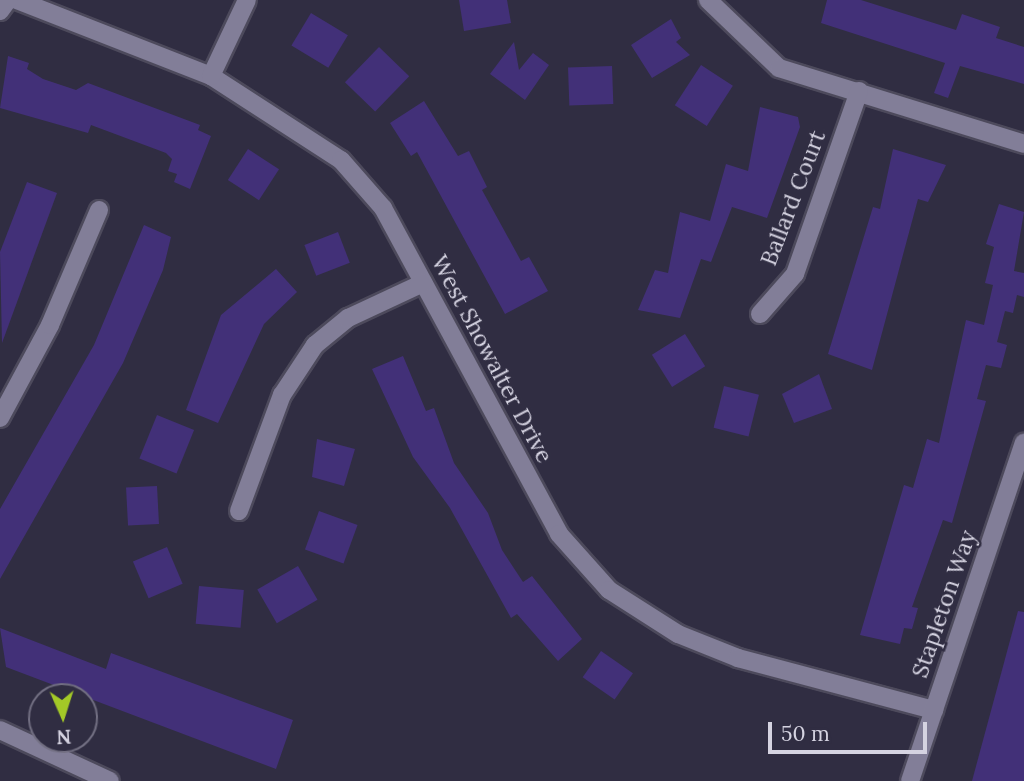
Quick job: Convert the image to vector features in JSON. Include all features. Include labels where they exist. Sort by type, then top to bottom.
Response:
[{"type":"street","points":[[0,11],[8,0]]},
{"type":"street","name":"West Showalter Drive","points":[[17,0],[211,76],[341,160],[383,208],[559,534],[608,590],[678,634],[738,658],[934,710]]},
{"type":"street","points":[[211,76],[247,0]]},
{"type":"street","points":[[708,0],[779,68],[1024,144]]},
{"type":"street","name":"Ballard Court","points":[[760,314],[795,274],[859,91]]},
{"type":"street","points":[[0,418],[50,325],[99,210]]},
{"type":"street","points":[[239,511],[282,395],[315,345],[348,318],[423,283]]},
{"type":"street","name":"Stapleton Way","points":[[910,781],[1024,443]]},
{"type":"street","points":[[0,730],[110,781]]},
{"type":"building","points":[[459,0],[507,0],[511,23],[464,31]]},
{"type":"building","points":[[827,0],[861,0],[956,30],[962,14],[1000,27],[996,38],[1024,47],[1024,84],[960,66],[948,98],[934,93],[945,63],[821,23]]},
{"type":"building","points":[[311,13],[348,35],[328,68],[291,46]]},
{"type":"building","points":[[671,19],[681,38],[676,42],[690,55],[652,78],[631,45]]},
{"type":"building","points":[[514,42],[519,70],[533,53],[549,65],[525,100],[490,74]]},
{"type":"building","points":[[379,47],[409,76],[375,111],[345,82]]},
{"type":"building","points":[[8,56],[29,63],[27,69],[43,79],[76,90],[88,83],[200,125],[198,130],[211,136],[190,189],[174,182],[177,174],[168,171],[172,159],[166,153],[91,125],[88,133],[0,108]]},
{"type":"building","points":[[701,65],[733,86],[707,126],[675,105]]},
{"type":"building","points":[[612,66],[613,104],[569,106],[568,68]]},
{"type":"building","points":[[424,101],[458,156],[469,151],[487,187],[482,190],[521,261],[529,257],[548,291],[505,314],[417,152],[411,156],[390,123]]},
{"type":"building","points":[[760,107],[798,117],[800,127],[767,218],[732,207],[711,262],[701,259],[680,318],[638,310],[655,270],[668,273],[680,212],[710,221],[726,164],[748,171]]},
{"type":"building","points":[[248,149],[279,169],[259,200],[228,180]]},
{"type":"building","points":[[893,149],[946,165],[928,202],[918,199],[872,370],[828,354],[873,207],[880,209]]},
{"type":"building","points":[[27,182],[57,193],[2,343],[0,252]]},
{"type":"building","points":[[999,204],[1024,212],[1014,271],[1024,273],[1024,297],[1017,295],[1013,313],[1005,311],[997,342],[1007,345],[1001,368],[986,365],[977,399],[986,401],[952,523],[943,520],[912,607],[918,608],[912,629],[904,628],[900,644],[860,635],[904,485],[913,488],[927,439],[939,443],[966,320],[984,325],[993,285],[985,283],[994,247],[986,244]]},
{"type":"building","points":[[144,225],[171,237],[163,270],[123,363],[0,579],[0,509],[94,345]]},
{"type":"building","points":[[338,232],[350,263],[316,276],[304,245]]},
{"type":"building","points":[[276,269],[297,292],[264,324],[218,423],[186,410],[221,315]]},
{"type":"building","points":[[685,334],[705,366],[672,387],[652,355]]},
{"type":"building","points":[[403,356],[426,411],[434,408],[454,463],[488,513],[502,550],[523,582],[532,576],[582,639],[558,661],[517,614],[511,618],[450,508],[413,457],[372,369]]},
{"type":"building","points":[[819,374],[832,409],[794,423],[782,394]]},
{"type":"building","points":[[724,386],[759,395],[749,436],[714,428]]},
{"type":"building","points":[[157,415],[194,430],[176,474],[139,459]]},
{"type":"building","points":[[317,439],[355,449],[344,486],[312,477]]},
{"type":"building","points":[[157,486],[159,524],[128,526],[126,488]]},
{"type":"building","points":[[319,511],[358,525],[344,564],[305,550]]},
{"type":"building","points":[[167,547],[183,584],[149,598],[133,561]]},
{"type":"building","points":[[298,566],[318,600],[277,623],[257,590]]},
{"type":"building","points":[[199,586],[244,590],[241,628],[196,624]]},
{"type":"building","points":[[1018,611],[1024,612],[1024,781],[972,781]]},
{"type":"building","points":[[0,628],[106,669],[111,653],[293,720],[276,769],[98,702],[98,683],[48,683],[6,667]]},
{"type":"building","points":[[601,651],[633,673],[615,700],[583,677]]}]
